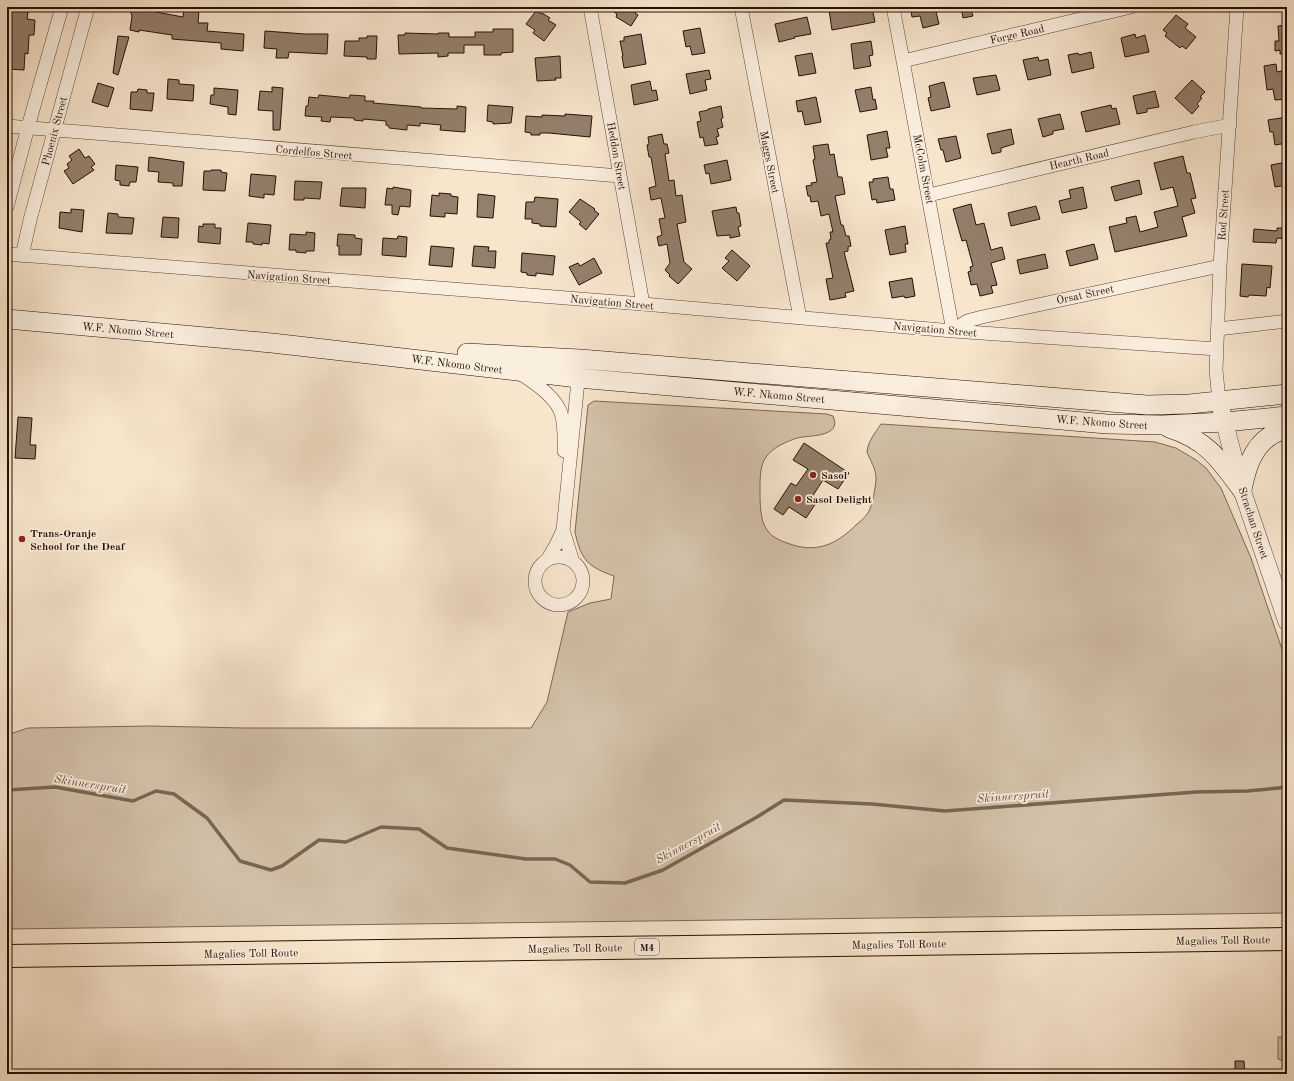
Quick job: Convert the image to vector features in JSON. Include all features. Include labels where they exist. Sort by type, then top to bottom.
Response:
[{"type":"highway","name":"Magalies Toll Route","points":[[7,942],[1287,926]]},
{"type":"highway","name":"Magalies Toll Route","points":[[7,956],[1287,939]]},
{"type":"main road","name":"W.F. Nkomo Street","points":[[7,319],[579,369],[1108,424],[1162,426],[1287,416]]},
{"type":"main road","name":"W.F. Nkomo Street","points":[[272,342],[516,370],[579,369],[1147,406],[1189,404],[1287,394]]},
{"type":"main road","points":[[1162,426],[1180,431],[1196,439],[1208,448],[1218,458],[1242,490]]},
{"type":"main road","points":[[1242,490],[1246,470],[1255,452],[1270,436],[1280,430],[1287,429]]},
{"type":"street","points":[[7,207],[62,7]]},
{"type":"street","name":"Phoenix Street","points":[[22,256],[30,220],[88,7]]},
{"type":"street","name":"Heddon Street","points":[[590,7],[643,304]]},
{"type":"street","name":"Maggs Street","points":[[741,7],[800,318]]},
{"type":"street","name":"McColm Street","points":[[893,7],[954,330]]},
{"type":"street","name":"Forge Road","points":[[903,62],[1131,7]]},
{"type":"street","name":"Rod Street","points":[[1225,422],[1219,401],[1216,370],[1220,266],[1237,7]]},
{"type":"street","name":"Hearth Road","points":[[928,195],[1194,132],[1230,125]]},
{"type":"street","name":"Cordelfos Street","points":[[7,126],[620,176]]},
{"type":"street","name":"Navigation Street","points":[[7,254],[643,304],[800,318],[1217,349]]},
{"type":"street","name":"Orsat Street","points":[[954,330],[967,321],[982,317],[1220,266]]},
{"type":"street","points":[[1218,329],[1287,321]]},
{"type":"street","points":[[573,562],[564,530],[579,369]]},
{"type":"street","points":[[516,370],[541,388],[555,403],[561,413],[563,424],[566,506]]},
{"type":"street","name":"Strachan Street","points":[[1225,422],[1242,490],[1287,622]]},
{"type":"street","points":[[547,560],[562,557],[573,562],[582,572],[584,580],[583,588],[579,596],[573,602],[557,606],[549,604],[538,594],[535,586],[537,572],[541,565],[547,560],[564,530]]},
{"type":"shaded area","points":[[594,401],[827,414],[833,416],[835,423],[829,432],[816,436],[797,438],[780,445],[769,453],[761,468],[760,506],[763,522],[769,533],[787,543],[807,548],[825,546],[833,542],[849,531],[868,513],[874,496],[876,475],[867,452],[870,441],[881,424],[1155,442],[1176,448],[1196,460],[1206,468],[1221,488],[1251,558],[1287,664],[1287,913],[7,929],[7,735],[28,728],[150,726],[244,728],[531,728],[547,702],[568,612],[590,603],[611,599],[614,576],[592,566],[587,561],[583,556],[577,542],[575,532],[588,405]]},
{"type":"shaded area","points":[[1278,1037],[1287,1037],[1287,1062],[1278,1059]]},
{"type":"building","points":[[129,7],[154,7],[156,12],[183,17],[184,9],[199,10],[198,23],[208,23],[207,31],[244,34],[243,51],[221,49],[221,43],[172,39],[172,35],[130,30],[132,16]]},
{"type":"building","points":[[607,7],[639,7],[635,13],[638,15],[631,26],[616,17],[617,14]]},
{"type":"building","points":[[847,7],[872,7],[875,22],[832,30],[829,10]]},
{"type":"building","points":[[910,7],[940,7],[941,11],[936,12],[939,24],[923,28],[920,16],[912,17]]},
{"type":"building","points":[[961,7],[970,7],[973,16],[963,18]]},
{"type":"building","points":[[9,9],[28,12],[27,19],[35,20],[34,35],[29,35],[28,54],[25,53],[24,70],[7,69],[7,31]]},
{"type":"building","points":[[536,11],[550,18],[548,20],[556,25],[544,41],[533,33],[535,30],[526,24]]},
{"type":"building","points":[[1176,15],[1188,24],[1185,28],[1196,37],[1186,49],[1182,46],[1180,48],[1165,36],[1167,33],[1163,30]]},
{"type":"building","points":[[807,17],[811,34],[794,37],[795,38],[779,42],[775,24]]},
{"type":"building","points":[[1287,25],[1287,54],[1280,54],[1280,50],[1275,51],[1275,41],[1279,41],[1278,26]]},
{"type":"building","points":[[700,28],[705,53],[692,55],[690,46],[686,47],[683,31]]},
{"type":"building","points":[[493,29],[513,29],[513,52],[501,53],[501,55],[484,55],[484,45],[464,45],[464,53],[448,53],[448,56],[438,57],[438,53],[399,54],[398,35],[405,35],[405,33],[449,33],[449,37],[475,37],[475,32],[493,32]]},
{"type":"building","points":[[265,31],[328,34],[327,54],[289,52],[288,58],[276,58],[277,49],[264,48]]},
{"type":"building","points":[[641,34],[646,64],[624,68],[620,41],[624,41],[624,37]]},
{"type":"building","points":[[1135,34],[1136,38],[1145,35],[1149,52],[1125,57],[1121,38]]},
{"type":"building","points":[[118,36],[129,37],[118,75],[113,73]]},
{"type":"building","points":[[367,36],[377,36],[376,59],[344,56],[345,41],[359,41],[359,38],[367,38]]},
{"type":"building","points":[[871,41],[873,55],[869,56],[871,66],[854,69],[851,44]]},
{"type":"building","points":[[1091,52],[1094,68],[1072,73],[1068,55],[1078,53],[1079,55]]},
{"type":"building","points":[[812,53],[816,73],[799,76],[795,56]]},
{"type":"building","points":[[560,56],[561,78],[555,78],[556,80],[537,81],[535,58]]},
{"type":"building","points":[[1038,57],[1039,61],[1048,59],[1051,75],[1028,80],[1023,60]]},
{"type":"building","points":[[1276,64],[1277,72],[1287,70],[1287,99],[1275,100],[1273,89],[1267,90],[1264,66]]},
{"type":"building","points":[[709,70],[711,79],[705,80],[707,90],[690,94],[686,74]]},
{"type":"building","points":[[996,75],[1000,90],[977,95],[973,78]]},
{"type":"building","points":[[168,79],[179,80],[179,84],[194,85],[193,101],[167,99]]},
{"type":"building","points":[[1192,80],[1205,92],[1200,97],[1202,98],[1197,104],[1199,106],[1192,114],[1175,98]]},
{"type":"building","points":[[650,81],[652,91],[656,90],[658,100],[634,105],[631,85]]},
{"type":"building","points":[[944,82],[950,107],[931,111],[928,98],[931,97],[929,86]]},
{"type":"building","points":[[98,83],[114,88],[108,107],[92,102]]},
{"type":"building","points":[[272,87],[283,88],[280,130],[273,130],[273,111],[258,110],[260,91],[272,92]]},
{"type":"building","points":[[871,87],[873,100],[875,99],[877,109],[860,112],[855,90]]},
{"type":"building","points":[[214,88],[238,90],[236,115],[228,114],[228,107],[210,104],[211,95],[214,95]]},
{"type":"building","points":[[138,89],[147,90],[147,93],[154,93],[152,111],[130,109],[131,92],[137,92]]},
{"type":"building","points":[[1155,91],[1159,107],[1147,109],[1147,112],[1137,114],[1133,96]]},
{"type":"building","points":[[319,95],[349,98],[350,95],[365,96],[365,101],[374,101],[373,103],[421,108],[457,109],[457,106],[466,107],[465,132],[440,130],[441,125],[420,123],[420,126],[407,125],[407,130],[389,128],[389,126],[386,125],[386,121],[363,119],[363,121],[354,120],[354,118],[331,117],[330,122],[321,121],[322,117],[305,116],[309,97],[318,98]]},
{"type":"building","points":[[816,97],[821,122],[805,125],[802,111],[798,112],[796,101]]},
{"type":"building","points":[[488,105],[513,107],[511,123],[493,124],[493,122],[487,121]]},
{"type":"building","points":[[1111,105],[1112,109],[1116,108],[1120,124],[1086,132],[1081,112]]},
{"type":"building","points":[[721,106],[723,118],[721,119],[723,127],[717,129],[719,136],[716,137],[718,144],[705,146],[703,137],[700,138],[697,122],[701,121],[699,112]]},
{"type":"building","points":[[565,114],[592,116],[590,137],[549,133],[531,135],[531,133],[525,132],[526,116],[565,116]]},
{"type":"building","points":[[1060,114],[1064,129],[1053,131],[1053,134],[1043,137],[1038,119]]},
{"type":"building","points":[[1287,117],[1287,143],[1275,145],[1273,132],[1270,132],[1268,120]]},
{"type":"building","points":[[1011,129],[1014,144],[1001,148],[1001,152],[992,154],[987,134]]},
{"type":"building","points":[[887,131],[890,148],[886,148],[888,157],[871,160],[867,135]]},
{"type":"building","points":[[662,134],[664,144],[667,144],[669,153],[665,154],[669,181],[674,180],[676,196],[682,195],[686,222],[677,224],[684,262],[692,269],[678,284],[665,270],[670,263],[667,244],[659,246],[657,237],[662,235],[659,219],[665,218],[661,198],[651,200],[649,188],[656,186],[651,157],[649,157],[647,145],[649,144],[648,137]]},
{"type":"building","points":[[956,136],[961,158],[946,162],[938,139]]},
{"type":"building","points":[[828,144],[830,155],[834,154],[838,177],[842,177],[845,194],[835,196],[841,225],[843,225],[846,236],[849,236],[851,246],[848,247],[848,251],[844,252],[854,291],[845,293],[846,297],[830,300],[826,279],[833,278],[826,243],[829,243],[829,240],[831,239],[830,232],[833,232],[829,214],[821,216],[818,201],[811,202],[806,186],[817,182],[813,160],[815,159],[813,146]]},
{"type":"building","points":[[79,149],[85,158],[89,156],[95,164],[91,167],[94,170],[73,184],[64,171],[69,168],[67,164],[72,160],[69,156]]},
{"type":"building","points":[[1183,156],[1187,173],[1190,173],[1196,198],[1191,199],[1195,213],[1182,217],[1187,236],[1115,252],[1109,227],[1127,223],[1126,218],[1136,216],[1140,232],[1158,227],[1154,212],[1178,206],[1173,187],[1161,190],[1154,163]]},
{"type":"building","points":[[149,157],[184,162],[182,186],[173,186],[173,183],[158,182],[159,172],[148,171]]},
{"type":"building","points":[[727,160],[731,180],[711,184],[709,173],[706,174],[704,165]]},
{"type":"building","points":[[1287,162],[1287,185],[1275,187],[1271,165]]},
{"type":"building","points":[[116,165],[138,167],[136,182],[130,182],[129,186],[120,185],[120,181],[115,180]]},
{"type":"building","points":[[221,170],[221,172],[227,173],[225,191],[203,190],[204,171]]},
{"type":"building","points":[[251,174],[276,176],[274,195],[264,194],[264,198],[249,196]]},
{"type":"building","points":[[888,177],[890,189],[893,189],[895,200],[877,203],[876,199],[872,200],[869,182],[873,182],[873,179]]},
{"type":"building","points":[[1139,180],[1142,194],[1115,201],[1111,187]]},
{"type":"building","points":[[295,181],[322,182],[320,199],[304,198],[304,200],[294,200]]},
{"type":"building","points":[[393,187],[411,190],[410,207],[400,206],[398,215],[392,214],[392,205],[385,205],[387,188],[393,189]]},
{"type":"building","points":[[1083,187],[1087,208],[1062,213],[1059,201],[1071,198],[1069,190]]},
{"type":"building","points":[[342,188],[366,188],[365,208],[340,206]]},
{"type":"building","points":[[439,193],[451,194],[451,196],[458,197],[457,214],[445,213],[445,217],[430,216],[432,195],[439,196]]},
{"type":"building","points":[[478,194],[495,196],[493,218],[477,217]]},
{"type":"building","points":[[535,197],[558,199],[556,227],[540,226],[540,224],[532,223],[532,219],[525,219],[526,202],[534,202]]},
{"type":"building","points":[[580,199],[595,209],[594,210],[599,214],[586,230],[579,224],[581,222],[569,212]]},
{"type":"building","points":[[971,204],[976,225],[984,223],[991,250],[1002,247],[1005,259],[991,263],[997,285],[991,286],[993,293],[980,296],[977,284],[971,285],[968,272],[971,271],[970,267],[973,266],[966,240],[962,241],[953,209]]},
{"type":"building","points":[[1036,206],[1040,219],[1011,226],[1008,213]]},
{"type":"building","points":[[736,207],[737,213],[739,213],[741,226],[738,227],[740,236],[730,238],[730,235],[717,236],[712,211]]},
{"type":"building","points":[[71,209],[84,210],[82,232],[59,228],[60,212],[71,213]]},
{"type":"building","points":[[108,213],[118,214],[118,217],[134,218],[132,234],[106,233]]},
{"type":"building","points":[[163,217],[179,218],[178,238],[161,237]]},
{"type":"building","points":[[248,223],[271,225],[269,244],[262,243],[262,245],[253,244],[253,242],[246,242]]},
{"type":"building","points":[[203,224],[215,224],[215,228],[221,228],[220,244],[198,242],[199,226],[203,227]]},
{"type":"building","points":[[905,226],[908,244],[905,244],[906,252],[890,255],[885,230]]},
{"type":"building","points":[[1277,228],[1287,228],[1287,239],[1277,238],[1276,243],[1253,242],[1254,229],[1277,231]]},
{"type":"building","points":[[306,232],[315,233],[314,251],[306,251],[306,253],[296,252],[296,250],[289,250],[290,234],[306,235]]},
{"type":"building","points":[[338,234],[355,235],[355,238],[362,239],[361,255],[339,255],[339,246],[337,246]]},
{"type":"building","points":[[398,236],[407,237],[406,257],[382,255],[383,238],[397,239]]},
{"type":"building","points":[[1094,244],[1098,259],[1070,266],[1066,251]]},
{"type":"building","points":[[431,246],[454,248],[452,267],[429,265]]},
{"type":"building","points":[[474,246],[489,247],[488,251],[496,251],[495,268],[472,266]]},
{"type":"building","points":[[732,250],[750,266],[737,281],[722,268],[729,261],[725,258]]},
{"type":"building","points":[[522,253],[555,256],[553,275],[536,273],[536,276],[527,275],[527,273],[521,272]]},
{"type":"building","points":[[1045,254],[1048,268],[1020,274],[1017,260]]},
{"type":"building","points":[[594,258],[602,273],[579,285],[569,267],[578,263],[580,266]]},
{"type":"building","points":[[1242,264],[1272,266],[1270,288],[1267,287],[1266,296],[1240,296]]},
{"type":"building","points":[[912,278],[915,296],[892,298],[889,282]]},
{"type":"building","points":[[18,417],[32,418],[30,445],[36,445],[35,459],[15,458]]},
{"type":"building","points":[[804,443],[849,473],[838,489],[823,480],[812,497],[818,500],[806,518],[789,507],[783,515],[774,509],[791,483],[796,486],[808,469],[793,460]]},
{"type":"building","points":[[1235,1061],[1244,1061],[1245,1074],[1235,1074]]},
{"type":"waterway","name":"Skinnerspruit","points":[[7,790],[55,787],[133,801],[156,791],[174,794],[207,818],[240,861],[271,870],[282,866],[319,840],[346,842],[381,827],[419,829],[447,848],[526,859],[555,859],[570,865],[590,882],[625,883],[663,870],[784,800],[872,804],[945,811],[1196,792],[1247,791],[1287,786]]},
{"type":"place","name":"Sasol","points":[[813,475]]},
{"type":"place","name":"Sasol Delight","points":[[798,499]]},
{"type":"place","name":"Trans-Oranje School for the Deaf","points":[[22,539]]}]
